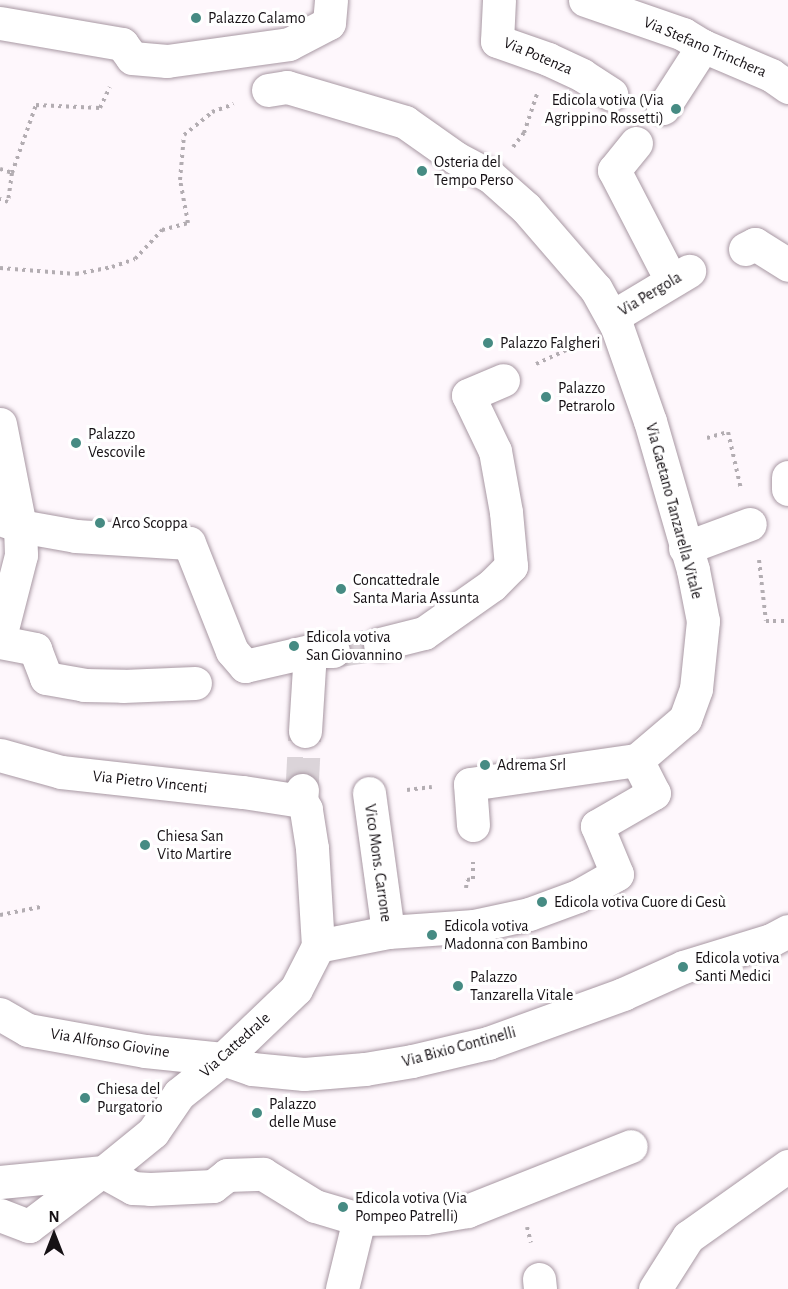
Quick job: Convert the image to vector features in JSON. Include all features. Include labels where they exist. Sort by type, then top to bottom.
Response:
[{"type":"street","points":[[0,23],[122,44],[132,58],[167,61],[289,44],[329,23],[331,0]]},
{"type":"street","name":"Via Potenza","points":[[499,0],[497,41],[548,59],[582,75],[611,94]]},
{"type":"street","name":"Via Stefano Trinchera","points":[[585,0],[683,34],[703,46],[771,75],[788,87]]},
{"type":"street","points":[[663,108],[703,46]]},
{"type":"street","name":"Via Gaetano Tanzarella Vitale","points":[[268,90],[287,87],[405,122],[456,158],[490,176],[526,208],[596,289],[615,322],[650,421],[693,570],[703,621],[696,689],[685,719],[637,760]]},
{"type":"street","name":"Via Pergola","points":[[615,322],[680,276],[614,170],[636,143]]},
{"type":"street","points":[[745,249],[755,244],[788,265]]},
{"type":"street","points":[[380,644],[424,633],[492,585],[511,566],[506,512],[495,451],[468,395],[503,380]]},
{"type":"street","points":[[0,424],[10,522],[21,555],[0,640],[35,649],[46,678],[103,685],[195,682]]},
{"type":"street","points":[[788,477],[788,489]]},
{"type":"street","points":[[10,522],[76,536],[189,543],[232,651],[245,666],[322,651],[305,731]]},
{"type":"street","points":[[685,548],[750,524]]},
{"type":"street","name":"Via Pietro Vincenti","points":[[0,754],[61,772],[301,795],[306,809],[312,848],[318,946]]},
{"type":"street","points":[[318,946],[388,933],[474,926],[529,914],[578,896],[617,874],[597,826],[654,793],[637,760],[470,784],[472,825]]},
{"type":"street","name":"Vico Mons. Carrone","points":[[369,793],[388,933]]},
{"type":"street","name":"Via Bixio Continelli","points":[[223,1059],[252,1069],[304,1074],[412,1061],[488,1043],[622,994],[683,967],[771,940],[788,931]]},
{"type":"street","name":"Via Cattedrale","points":[[0,1215],[29,1226],[153,1132],[179,1094],[223,1059],[296,989],[318,946]]},
{"type":"street","name":"Via Alfonso Giovine","points":[[0,1014],[28,1030],[144,1051],[223,1059]]},
{"type":"street","points":[[0,1182],[102,1172],[133,1188],[150,1189],[213,1186],[227,1175],[263,1174],[315,1206],[359,1219],[426,1218],[456,1213],[519,1191],[631,1146]]},
{"type":"street","points":[[656,1289],[688,1237],[788,1166]]},
{"type":"street","points":[[342,1289],[359,1219]]},
{"type":"path","points":[[0,199],[8,202],[12,173],[36,105],[100,108],[121,66],[132,58]]},
{"type":"path","points":[[490,176],[524,133],[548,59]]},
{"type":"path","points":[[0,268],[76,274],[112,267],[135,259],[162,230],[188,223],[180,180],[184,135],[212,112],[268,90]]},
{"type":"path","points":[[0,169],[12,173]]},
{"type":"path","points":[[503,380],[615,322]]},
{"type":"path","points":[[460,926],[467,880],[472,879],[472,825]]},
{"type":"path","points":[[0,915],[40,908]]},
{"type":"path","points":[[519,1191],[539,1284]]},
{"type":"tunnel","points":[[333,651],[380,644]]},
{"type":"tunnel","points":[[302,790],[305,731]]},
{"type":"place","name":"Palazzo Calamo","points":[[196,18]]},
{"type":"place","name":"Edicola votiva (Via Agrippino Rossetti)","points":[[676,109]]},
{"type":"place","name":"Osteria del Tempo Perso","points":[[422,171]]},
{"type":"place","name":"Palazzo Falgheri","points":[[488,343]]},
{"type":"place","name":"Palazzo Petrarolo","points":[[546,397]]},
{"type":"place","name":"Palazzo Vescovile","points":[[76,443]]},
{"type":"place","name":"Arco Scoppa","points":[[100,523]]},
{"type":"place","name":"Concattedrale Santa Maria Assunta","points":[[341,589]]},
{"type":"place","name":"Edicola votiva San Giovannino","points":[[294,646]]},
{"type":"place","name":"Adrema Srl","points":[[485,765]]},
{"type":"place","name":"Chiesa San Vito Martire","points":[[145,845]]},
{"type":"place","name":"Edicola votiva Cuore di Gesù","points":[[542,902]]},
{"type":"place","name":"Edicola votiva Madonna con Bambino","points":[[432,935]]},
{"type":"place","name":"Edicola votiva Santi Medici","points":[[683,967]]},
{"type":"place","name":"Palazzo Tanzarella Vitale","points":[[458,986]]},
{"type":"place","name":"Chiesa del Purgatorio","points":[[85,1098]]},
{"type":"place","name":"Palazzo delle Muse","points":[[257,1113]]},
{"type":"place","name":"Edicola votiva (Via Pompeo Patrelli)","points":[[343,1207]]}]
